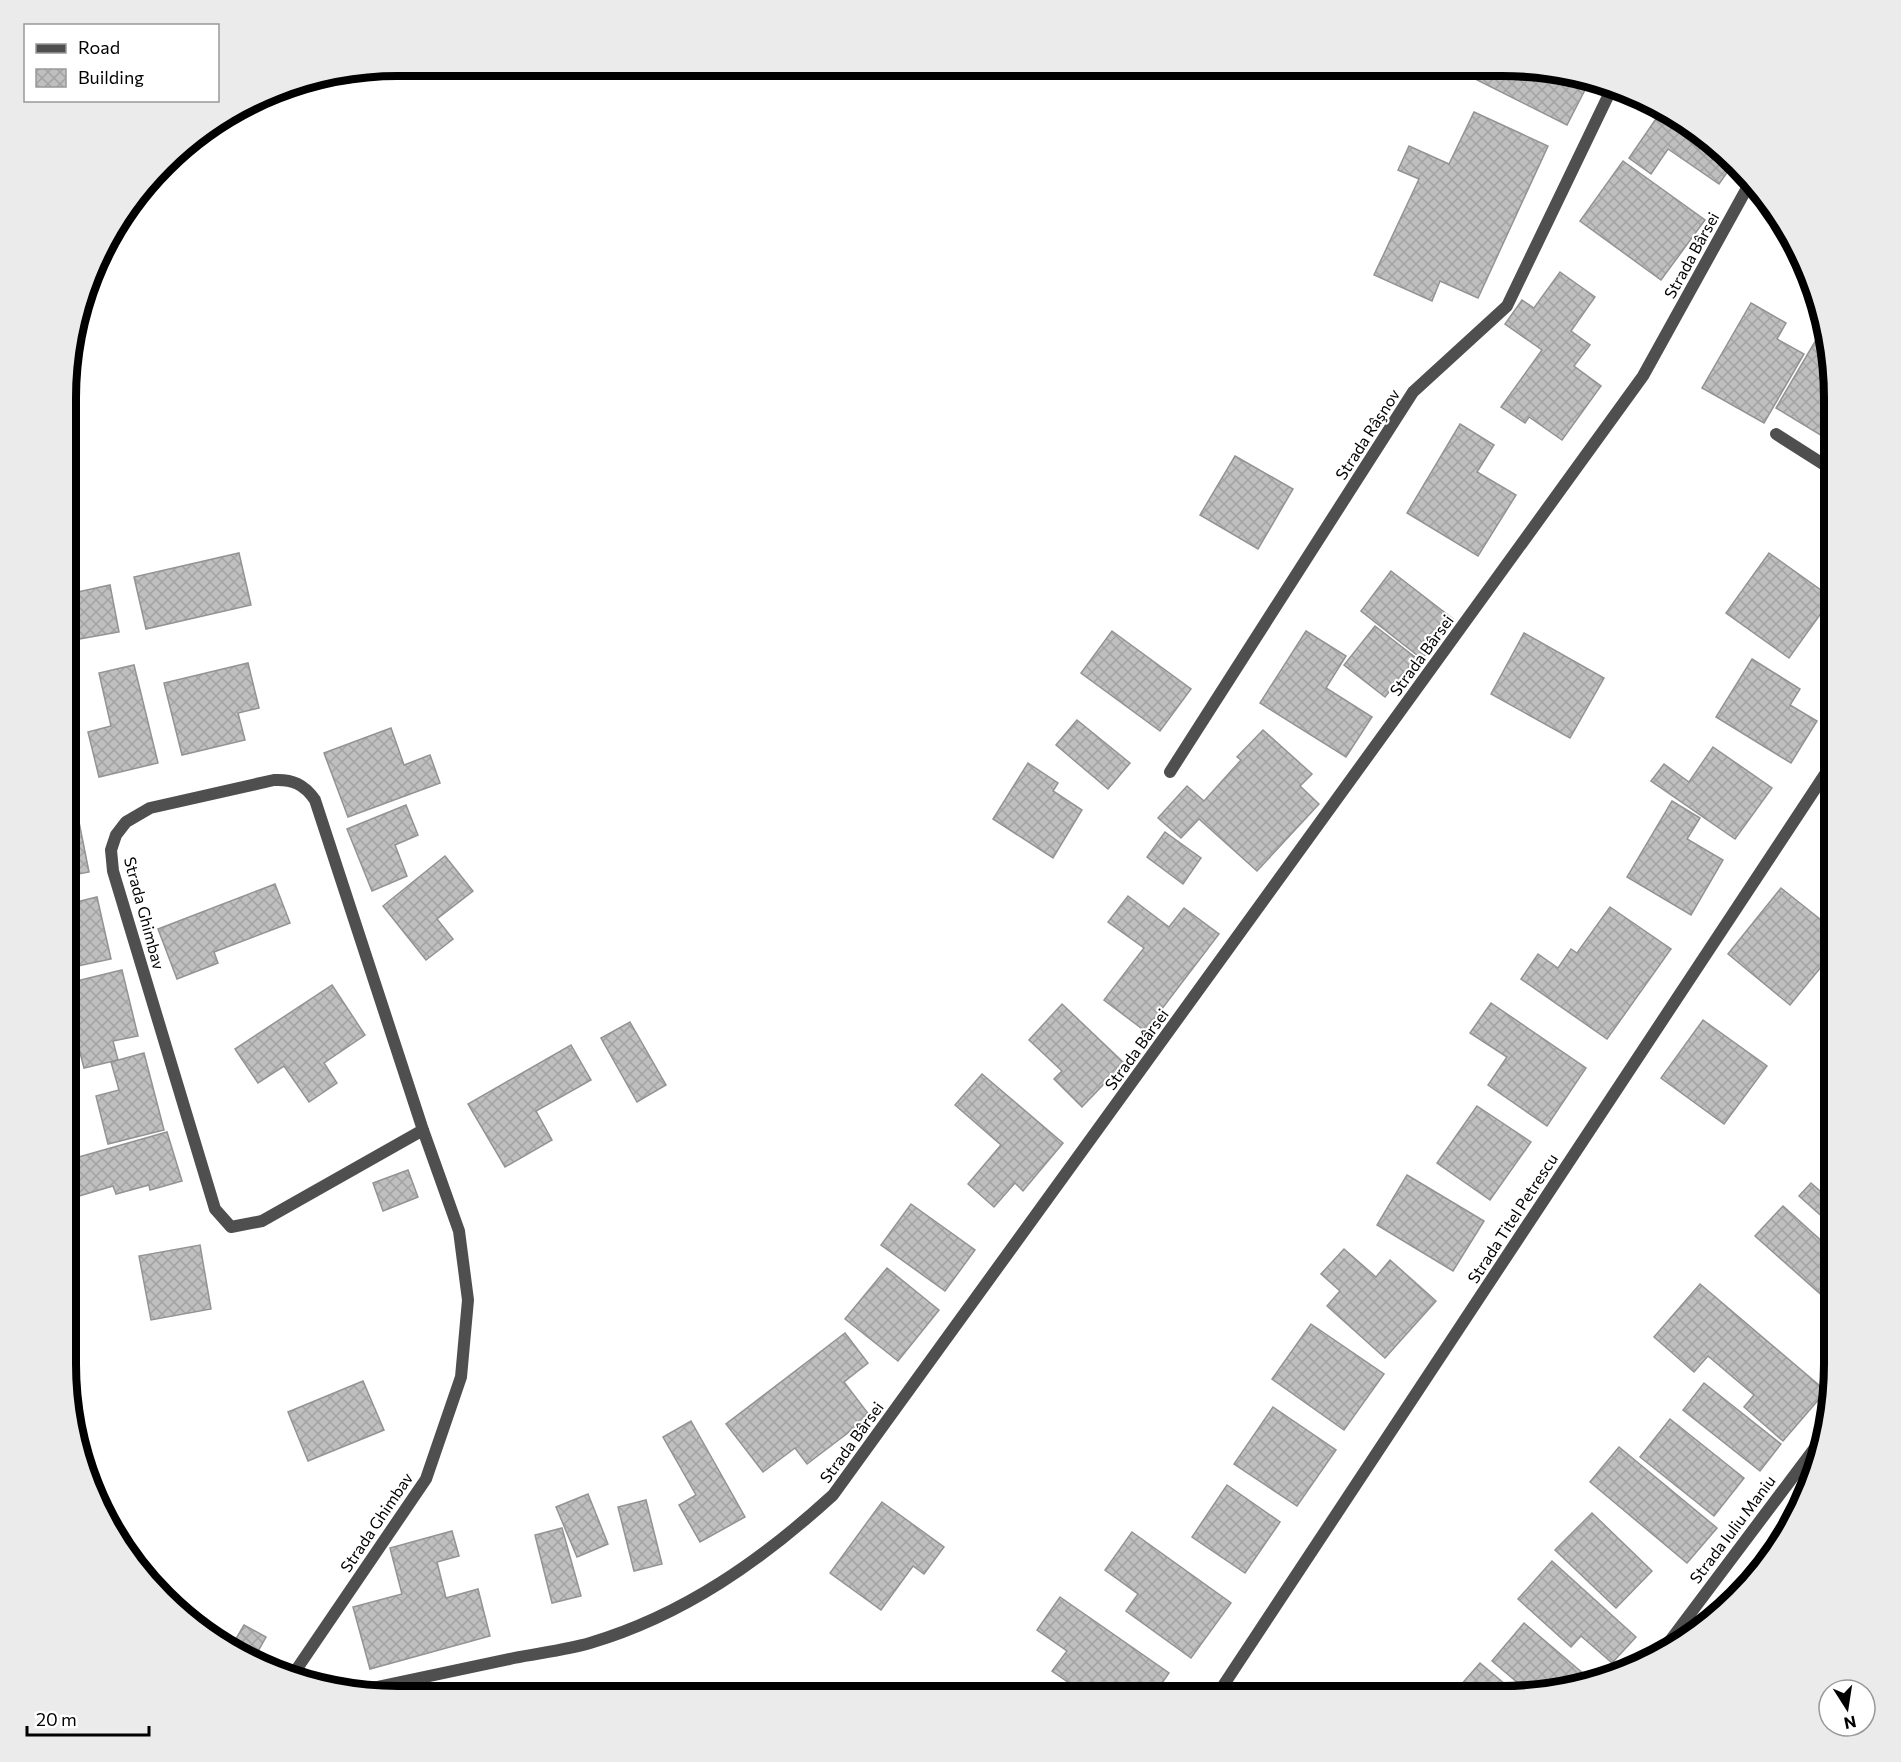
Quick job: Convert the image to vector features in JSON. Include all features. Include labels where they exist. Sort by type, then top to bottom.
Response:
[{"type":"street","name":"Strada Râşnov","points":[[1170,772],[1413,392],[1507,306],[1609,95]]},
{"type":"street","name":"Strada Bârsei","points":[[385,1685],[590,1643],[647,1622],[702,1595],[748,1566],[793,1532],[833,1495],[1643,376],[1747,188]]},
{"type":"street","points":[[1776,434],[1824,465]]},
{"type":"street","name":"Strada Titel Petrescu","points":[[1223,1686],[1824,774]]},
{"type":"street","name":"Strada Ghimbav","points":[[297,1669],[426,1479],[461,1377],[468,1300],[459,1231],[423,1130],[315,800],[308,790],[286,779],[274,780],[150,808],[126,822],[116,835],[111,850],[113,871],[215,1209],[231,1227],[262,1221],[423,1130]]},
{"type":"street","name":"Strada Iuliu Maniu","points":[[1674,1636],[1814,1448]]},
{"type":"building","points":[[1479,76],[1524,77],[1586,87],[1567,125],[1477,80]]},
{"type":"building","points":[[1474,112],[1548,146],[1478,298],[1440,281],[1432,301],[1374,275],[1419,179],[1398,170],[1409,146],[1449,164]]},
{"type":"building","points":[[1657,117],[1699,143],[1729,170],[1719,184],[1668,149],[1651,174],[1629,158]]},
{"type":"building","points":[[1623,161],[1705,220],[1661,280],[1580,221]]},
{"type":"building","points":[[1560,272],[1595,297],[1571,331],[1590,345],[1574,366],[1601,386],[1562,440],[1529,417],[1525,423],[1501,407],[1542,350],[1505,324],[1522,300],[1534,308]]},
{"type":"building","points":[[1751,303],[1786,323],[1777,339],[1804,354],[1764,423],[1702,388]]},
{"type":"building","points":[[1818,336],[1824,377],[1824,437],[1776,408]]},
{"type":"building","points":[[1460,424],[1494,445],[1477,472],[1516,495],[1478,556],[1407,513]]},
{"type":"building","points":[[1235,456],[1293,489],[1258,549],[1200,515]]},
{"type":"building","points":[[239,553],[251,605],[146,629],[134,577]]},
{"type":"building","points":[[1769,553],[1824,592],[1824,609],[1789,658],[1726,613]]},
{"type":"building","points":[[1391,571],[1453,619],[1422,659],[1361,611]]},
{"type":"building","points":[[110,585],[119,632],[76,640],[76,592]]},
{"type":"building","points":[[1375,626],[1416,658],[1385,697],[1344,665]]},
{"type":"building","points":[[1112,631],[1191,689],[1160,731],[1081,673]]},
{"type":"building","points":[[1306,631],[1346,656],[1326,688],[1372,717],[1346,757],[1260,703]]},
{"type":"building","points":[[1524,633],[1604,678],[1570,738],[1491,694]]},
{"type":"building","points":[[1752,659],[1800,689],[1790,705],[1817,721],[1791,763],[1716,717]]},
{"type":"building","points":[[248,663],[259,708],[238,713],[245,740],[182,755],[164,683]]},
{"type":"building","points":[[134,665],[158,763],[99,777],[88,732],[111,726],[99,673]]},
{"type":"building","points":[[1077,720],[1130,763],[1108,789],[1056,745]]},
{"type":"building","points":[[391,728],[404,765],[430,755],[440,783],[348,817],[324,753]]},
{"type":"building","points":[[1263,730],[1312,774],[1300,786],[1319,804],[1257,871],[1199,819],[1181,838],[1158,818],[1187,786],[1204,801],[1241,760],[1237,757]]},
{"type":"building","points":[[1713,747],[1772,788],[1735,839],[1651,781],[1664,764],[1689,782]]},
{"type":"building","points":[[1028,763],[1058,783],[1053,791],[1082,810],[1053,858],[993,819]]},
{"type":"building","points":[[1672,801],[1700,818],[1687,839],[1723,860],[1691,915],[1627,877]]},
{"type":"building","points":[[406,805],[418,835],[395,845],[407,876],[372,891],[347,829]]},
{"type":"building","points":[[76,807],[89,872],[76,874]]},
{"type":"building","points":[[1165,832],[1201,858],[1183,884],[1147,857]]},
{"type":"building","points":[[445,856],[473,891],[437,919],[453,939],[426,960],[383,906]]},
{"type":"building","points":[[275,884],[290,923],[214,952],[218,963],[177,979],[158,929]]},
{"type":"building","points":[[1781,888],[1824,922],[1824,963],[1790,1005],[1728,954]]},
{"type":"building","points":[[1128,896],[1169,927],[1184,908],[1219,934],[1145,1031],[1104,1000],[1144,948],[1108,922]]},
{"type":"building","points":[[97,897],[111,959],[76,966],[76,902]]},
{"type":"building","points":[[1610,907],[1671,949],[1607,1039],[1521,979],[1538,954],[1558,968],[1571,949],[1577,953]]},
{"type":"building","points":[[122,970],[138,1036],[113,1041],[118,1060],[84,1068],[76,1037],[76,981]]},
{"type":"building","points":[[332,985],[365,1035],[324,1063],[337,1083],[309,1102],[284,1066],[258,1083],[235,1049]]},
{"type":"building","points":[[1491,1003],[1586,1068],[1547,1126],[1488,1085],[1507,1057],[1470,1033]]},
{"type":"building","points":[[1062,1004],[1124,1063],[1082,1107],[1054,1079],[1062,1071],[1029,1040]]},
{"type":"building","points":[[1703,1020],[1767,1066],[1724,1124],[1661,1078]]},
{"type":"building","points":[[630,1022],[666,1085],[637,1102],[601,1038]]},
{"type":"building","points":[[571,1045],[591,1080],[536,1111],[552,1140],[505,1167],[468,1104]]},
{"type":"building","points":[[144,1053],[164,1130],[108,1144],[96,1096],[119,1090],[111,1062]]},
{"type":"building","points":[[982,1074],[1063,1143],[1023,1191],[1015,1183],[994,1207],[968,1184],[1001,1145],[955,1105]]},
{"type":"building","points":[[1477,1106],[1531,1142],[1490,1200],[1437,1163]]},
{"type":"building","points":[[167,1132],[182,1181],[150,1190],[149,1185],[116,1194],[113,1186],[79,1196],[76,1186],[76,1158]]},
{"type":"building","points":[[408,1170],[418,1197],[383,1211],[373,1183]]},
{"type":"building","points":[[1407,1175],[1484,1221],[1453,1271],[1377,1225]]},
{"type":"building","points":[[1811,1183],[1824,1194],[1824,1218],[1799,1196]]},
{"type":"building","points":[[911,1204],[975,1250],[945,1291],[881,1245]]},
{"type":"building","points":[[1783,1206],[1824,1243],[1824,1297],[1755,1236]]},
{"type":"building","points":[[200,1245],[211,1309],[151,1320],[139,1256]]},
{"type":"building","points":[[1344,1249],[1376,1277],[1390,1260],[1436,1301],[1385,1358],[1327,1306],[1340,1291],[1321,1274]]},
{"type":"building","points":[[887,1268],[939,1310],[898,1361],[845,1319]]},
{"type":"building","points":[[1700,1284],[1824,1389],[1823,1394],[1783,1441],[1744,1407],[1754,1395],[1708,1356],[1694,1372],[1654,1337]]},
{"type":"building","points":[[1311,1324],[1384,1374],[1344,1430],[1272,1379]]},
{"type":"building","points":[[845,1333],[868,1363],[844,1382],[870,1416],[807,1464],[795,1448],[763,1472],[726,1424]]},
{"type":"building","points":[[363,1381],[384,1430],[308,1461],[288,1412]]},
{"type":"building","points":[[1704,1383],[1781,1444],[1760,1471],[1683,1410]]},
{"type":"building","points":[[1273,1407],[1336,1450],[1297,1506],[1234,1464]]},
{"type":"building","points":[[1670,1419],[1744,1478],[1714,1516],[1640,1457]]},
{"type":"building","points":[[691,1421],[745,1517],[700,1542],[679,1505],[696,1495],[663,1437]]},
{"type":"building","points":[[1619,1447],[1717,1528],[1687,1563],[1590,1482]]},
{"type":"building","points":[[1227,1485],[1280,1522],[1245,1573],[1192,1537]]},
{"type":"building","points":[[588,1494],[608,1544],[577,1557],[556,1507]]},
{"type":"building","points":[[646,1500],[662,1564],[634,1571],[618,1507]]},
{"type":"building","points":[[882,1502],[944,1547],[924,1574],[913,1566],[881,1610],[830,1573]]},
{"type":"building","points":[[1592,1513],[1652,1571],[1616,1608],[1555,1550]]},
{"type":"building","points":[[562,1528],[581,1596],[552,1603],[535,1535]]},
{"type":"building","points":[[452,1531],[459,1556],[437,1562],[446,1598],[478,1589],[490,1636],[370,1669],[353,1607],[402,1594],[390,1548]]},
{"type":"building","points":[[1132,1532],[1231,1603],[1191,1658],[1126,1611],[1138,1594],[1105,1570]]},
{"type":"building","points":[[1552,1561],[1636,1637],[1612,1663],[1581,1636],[1571,1647],[1518,1599]]},
{"type":"building","points":[[1060,1597],[1169,1673],[1160,1686],[1074,1686],[1052,1671],[1067,1651],[1037,1630]]},
{"type":"building","points":[[1524,1623],[1585,1675],[1521,1685],[1492,1661]]},
{"type":"building","points":[[244,1625],[266,1637],[257,1653],[235,1641]]},
{"type":"building","points":[[1480,1663],[1507,1686],[1503,1686],[1460,1686]]}]
